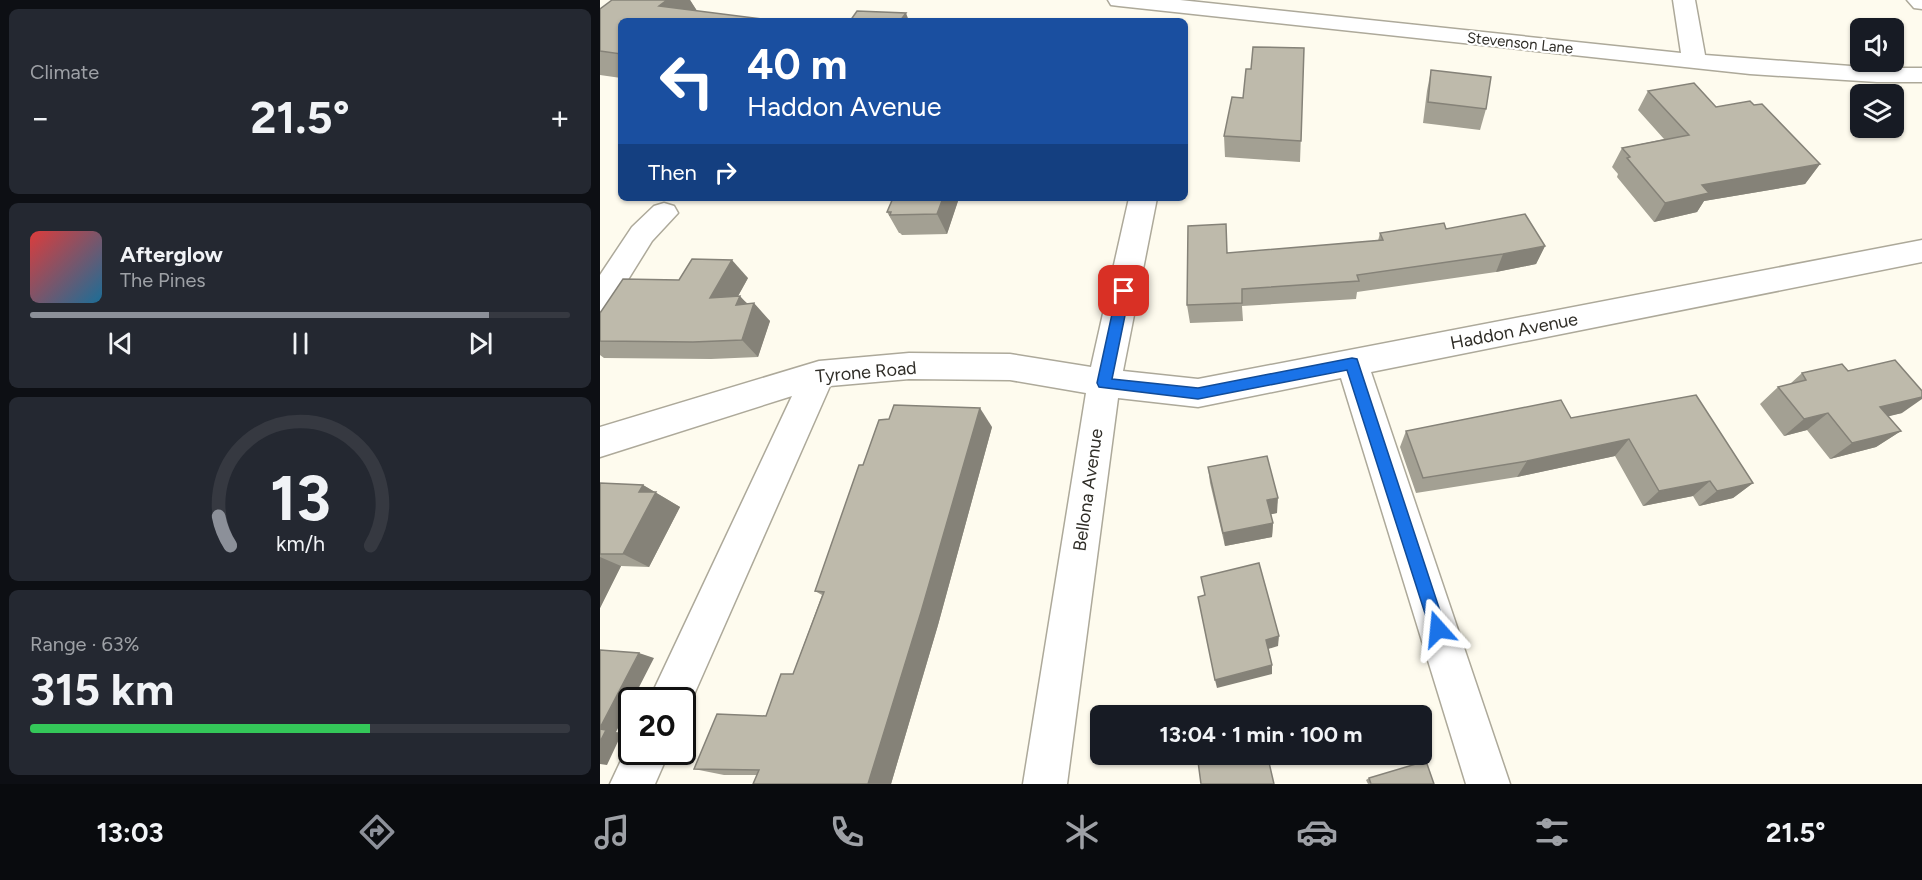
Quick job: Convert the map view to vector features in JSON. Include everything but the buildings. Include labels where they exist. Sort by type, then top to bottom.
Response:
[{"type":"street","name":"Stevenson Lane","points":[[1119,0],[1183,9],[1694,62],[1812,72],[1922,75]]},
{"type":"street","points":[[1684,0],[1694,62]]},
{"type":"street","points":[[1918,0],[1922,3]]},
{"type":"street","name":"Bellona Avenue","points":[[1045,784],[1104,383],[1142,201]]},
{"type":"street","points":[[600,299],[642,234],[664,213]]},
{"type":"street","name":"Haddon Avenue","points":[[1104,383],[1198,393],[1922,251]]},
{"type":"street","points":[[1352,363],[1488,784]]},
{"type":"street","name":"Tyrone Road","points":[[600,442],[819,374],[909,366],[1010,367],[1104,383]]},
{"type":"street","points":[[676,687],[819,374]]},
{"type":"street","points":[[632,784],[641,765]]},
{"type":"route","points":[[1124,291],[1104,383],[1198,393],[1352,363],[1438,629]]}]
